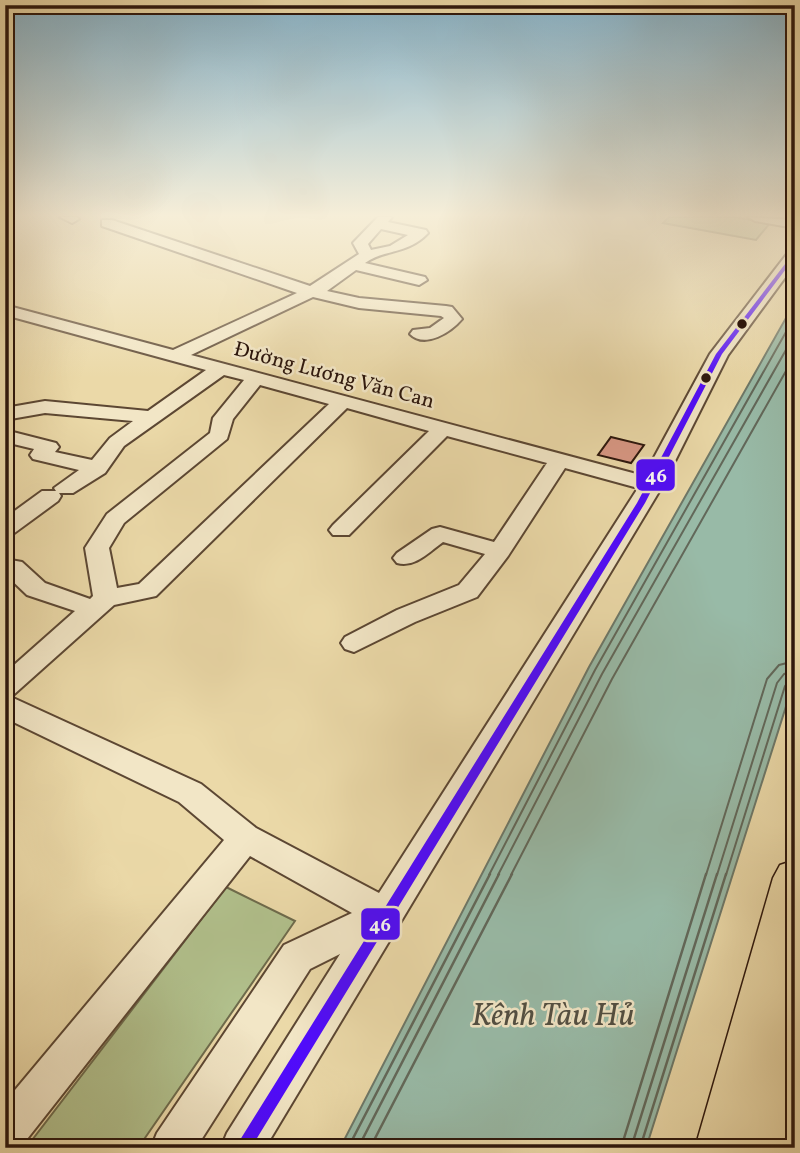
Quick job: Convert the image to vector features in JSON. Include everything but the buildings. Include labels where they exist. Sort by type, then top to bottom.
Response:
[{"type":"main road","points":[[722,1148],[795,878]]},
{"type":"main road","points":[[758,1148],[795,997]]},
{"type":"street","points":[[249,271],[312,292],[359,303],[446,311],[454,319],[434,333],[419,334]]},
{"type":"street","points":[[174,356],[312,292],[343,271]]},
{"type":"street","points":[[380,271],[419,279]]},
{"type":"street","points":[[242,1148],[652,485],[719,354],[782,271]]},
{"type":"street","name":"Đường Lương Văn Can","points":[[5,310],[652,485]]},
{"type":"street","points":[[6,527],[97,468],[117,442],[220,369]]},
{"type":"street","points":[[100,603],[97,548],[115,519],[220,435],[223,418],[255,379]]},
{"type":"street","points":[[5,689],[100,603],[147,590],[342,402]]},
{"type":"street","points":[[5,414],[45,407],[150,417]]},
{"type":"street","points":[[341,530],[442,429]]},
{"type":"street","points":[[5,436],[50,447],[40,456],[97,468]]},
{"type":"street","points":[[354,643],[406,616],[468,591],[500,551],[561,460]]},
{"type":"street","points":[[405,558],[440,534],[500,551]]},
{"type":"street","points":[[5,566],[13,567],[36,589],[100,603]]},
{"type":"street","points":[[5,706],[190,793],[245,838],[386,914]]},
{"type":"street","points":[[5,1134],[245,838]]},
{"type":"street","points":[[172,1148],[297,957],[386,914]]},
{"type":"green space","points":[[226,887],[295,921],[138,1148],[26,1148]]},
{"type":"water","name":"Kênh Tàu Hủ","points":[[795,302],[795,678],[646,1148],[340,1148],[589,667]]},
{"type":"transit line","name":"46","points":[[242,1148],[641,503],[719,354],[782,271]]}]
